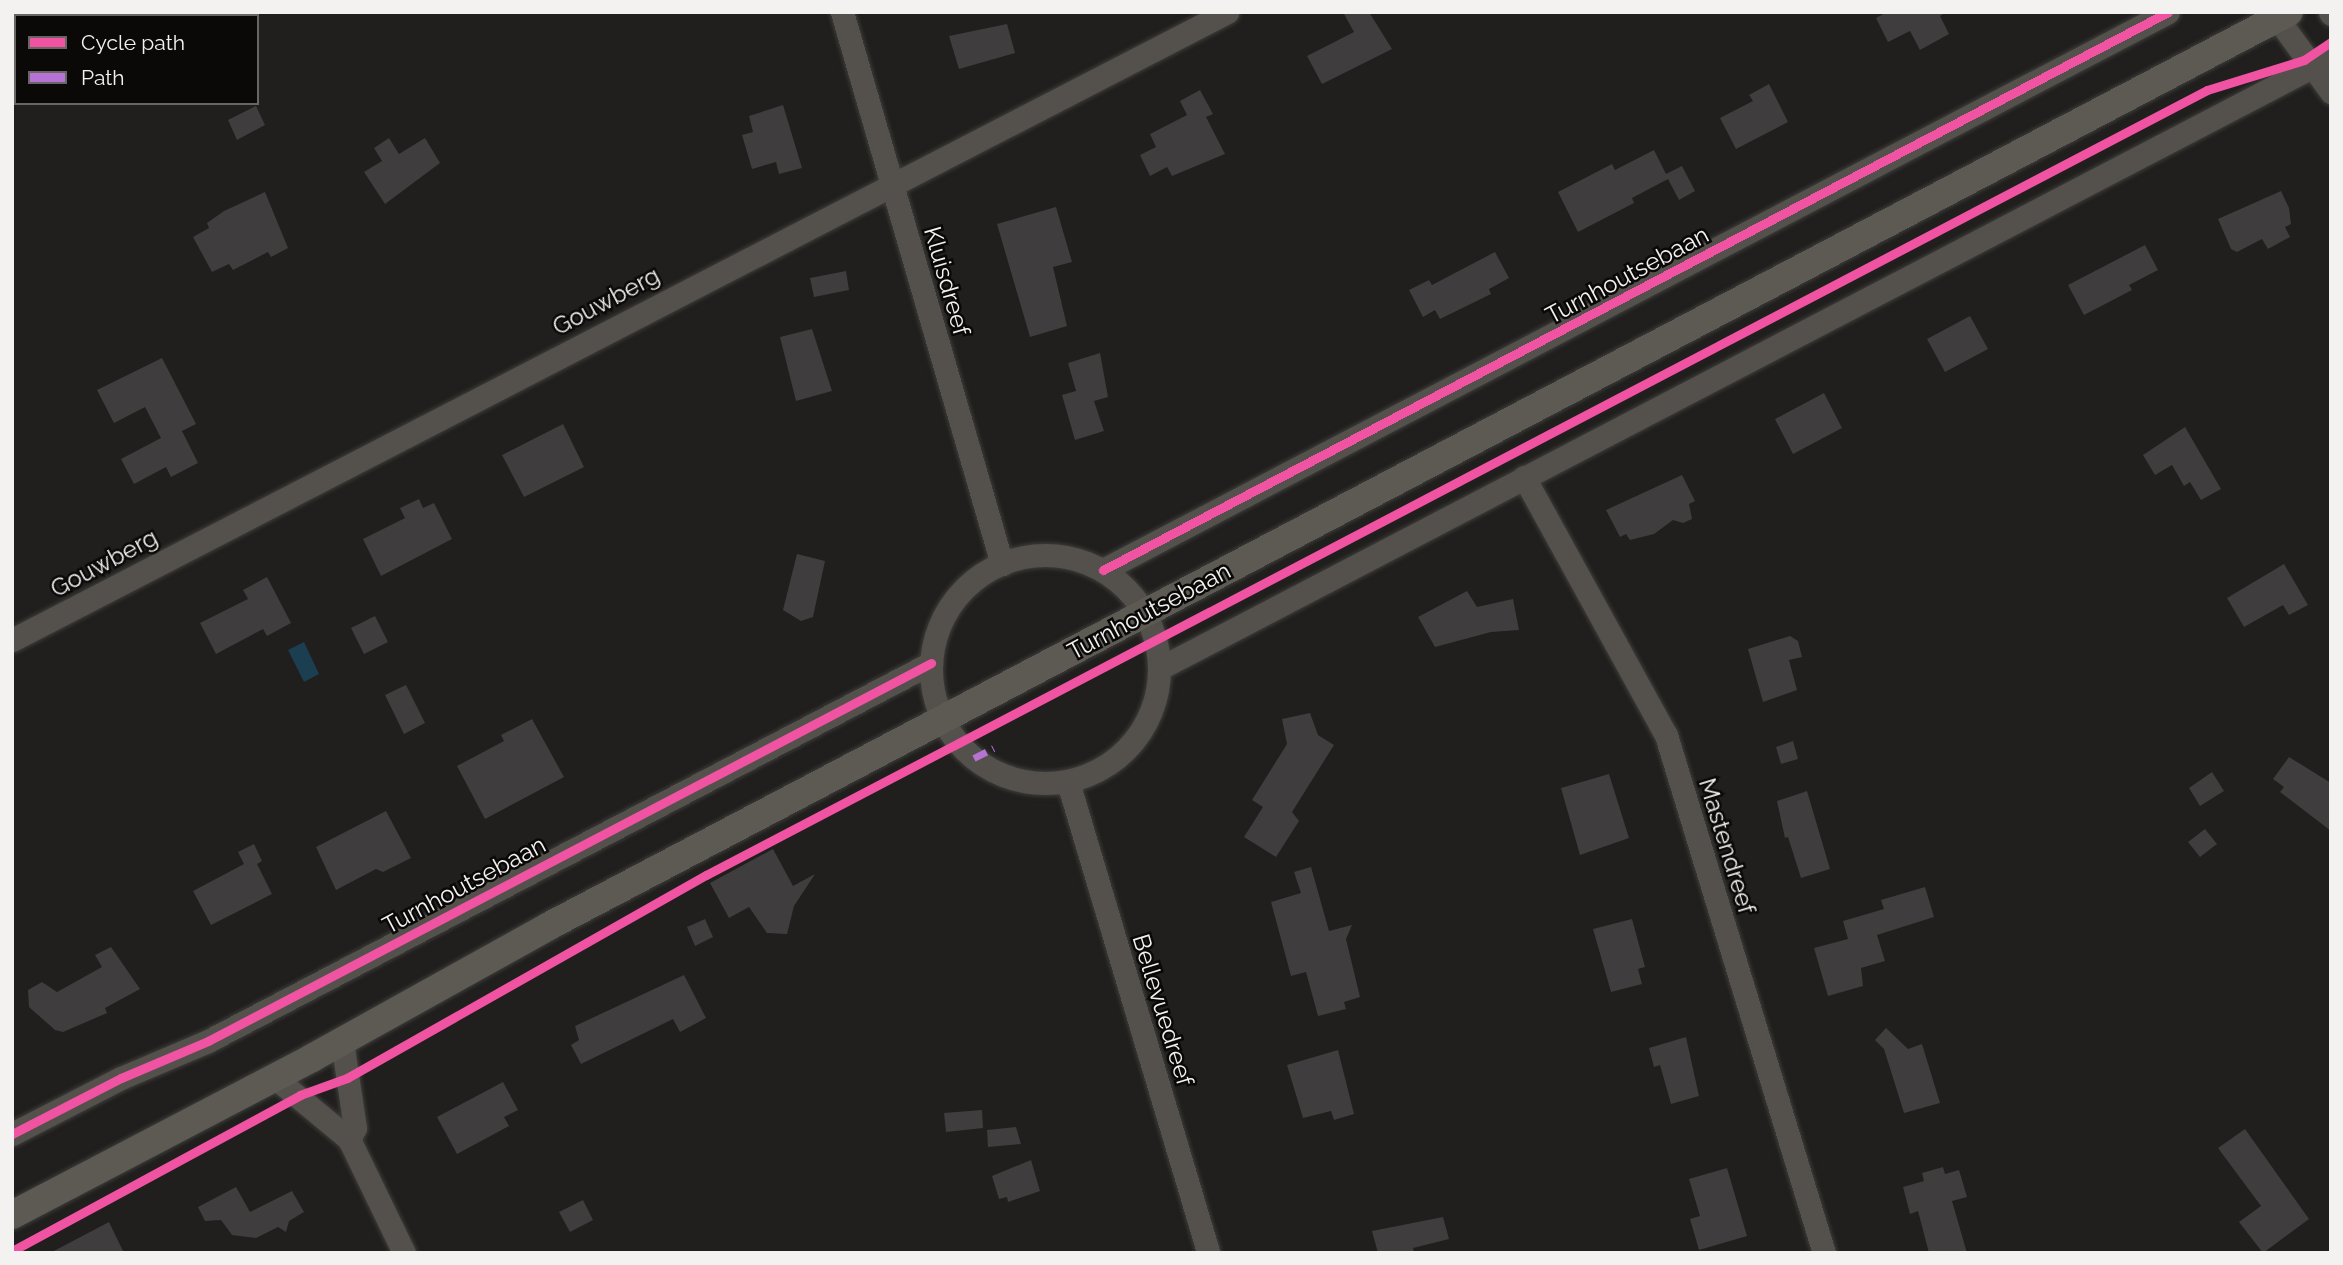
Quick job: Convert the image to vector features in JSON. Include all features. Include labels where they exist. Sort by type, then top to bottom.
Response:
[{"type":"main road","name":"Turnhoutsebaan","points":[[12,1215],[342,1041],[549,926],[2283,15]]},
{"type":"street","name":"Kluisdreef","points":[[842,12],[1002,564]]},
{"type":"street","name":"Gouwberg","points":[[12,640],[892,182],[944,160],[1227,12]]},
{"type":"street","name":"Turnhoutsebaan","points":[[1103,570],[2168,12]]},
{"type":"street","points":[[2283,15],[2309,68],[2331,92]]},
{"type":"street","points":[[1162,667],[2331,57]]},
{"type":"street","name":"Mastendreef","points":[[1524,477],[1666,735],[1824,1253]]},
{"type":"street","points":[[1036,555],[1070,558],[1103,570],[1127,589],[1145,613],[1162,667],[1156,698],[1138,736],[1107,766],[1068,782],[1018,780],[981,765],[958,744],[942,719],[933,692],[931,663],[937,631],[952,603],[974,580],[1002,564],[1036,555]]},
{"type":"street","name":"Turnhoutsebaan","points":[[12,1134],[121,1078],[208,1041],[931,663]]},
{"type":"street","name":"Bellevuedreef","points":[[1068,782],[1208,1253]]},
{"type":"street","points":[[342,1041],[355,1128],[349,1139]]},
{"type":"street","points":[[274,1077],[349,1139],[404,1253]]},
{"type":"water","points":[[304,642],[319,674],[304,682],[288,650]]},
{"type":"building","points":[[1343,12],[1369,12],[1392,49],[1322,84],[1307,56],[1354,32]]},
{"type":"building","points":[[1887,12],[1946,12],[1940,16],[1949,34],[1920,50],[1910,31],[1888,42],[1876,18]]},
{"type":"building","points":[[1007,24],[1015,53],[959,69],[949,36]]},
{"type":"building","points":[[1769,84],[1788,122],[1736,149],[1720,118],[1753,101],[1749,95]]},
{"type":"building","points":[[1200,90],[1213,114],[1206,117],[1225,154],[1172,176],[1167,167],[1150,176],[1140,155],[1156,147],[1150,134],[1187,115],[1180,101]]},
{"type":"building","points":[[783,105],[802,168],[779,174],[776,162],[752,169],[742,135],[753,132],[749,116]]},
{"type":"building","points":[[256,106],[265,125],[237,140],[228,120]]},
{"type":"building","points":[[389,138],[399,154],[425,138],[440,163],[385,204],[364,172],[382,161],[374,148]]},
{"type":"building","points":[[1654,150],[1666,174],[1682,166],[1695,191],[1679,200],[1668,179],[1632,198],[1634,203],[1578,232],[1558,192],[1612,164],[1615,170]]},
{"type":"building","points":[[2281,191],[2289,208],[2291,224],[2285,227],[2290,237],[2268,249],[2262,239],[2237,252],[2231,249],[2218,219]]},
{"type":"building","points":[[265,192],[288,248],[271,257],[268,252],[233,270],[229,264],[212,272],[193,237],[209,228],[207,223],[224,211]]},
{"type":"building","points":[[1056,207],[1072,262],[1053,267],[1067,326],[1030,337],[997,224]]},
{"type":"building","points":[[2145,245],[2158,270],[2129,285],[2132,290],[2084,315],[2068,285]]},
{"type":"building","points":[[1495,252],[1509,278],[1489,289],[1491,294],[1440,319],[1435,310],[1423,317],[1409,290],[1429,280],[1432,285]]},
{"type":"building","points":[[846,271],[849,290],[814,297],[810,278]]},
{"type":"building","points":[[1970,316],[1988,349],[1945,372],[1927,339]]},
{"type":"building","points":[[812,329],[832,391],[796,401],[780,337]]},
{"type":"building","points":[[1100,353],[1108,397],[1094,401],[1104,431],[1075,440],[1062,395],[1076,391],[1068,363]]},
{"type":"building","points":[[162,358],[196,424],[182,431],[198,463],[171,477],[166,467],[134,484],[121,459],[161,438],[145,407],[114,423],[97,390]]},
{"type":"building","points":[[1824,393],[1842,428],[1793,454],[1775,419]]},
{"type":"building","points":[[563,424],[584,467],[524,497],[502,455]]},
{"type":"building","points":[[2185,427],[2221,489],[2201,500],[2190,482],[2184,486],[2172,465],[2155,475],[2143,455]]},
{"type":"building","points":[[1682,475],[1695,501],[1689,504],[1692,519],[1683,523],[1673,520],[1654,534],[1630,540],[1626,534],[1620,537],[1606,510]]},
{"type":"building","points":[[419,499],[423,508],[434,503],[452,539],[381,576],[363,539],[405,518],[400,508]]},
{"type":"building","points":[[797,554],[825,561],[813,617],[801,621],[783,610]]},
{"type":"building","points":[[2284,564],[2308,605],[2289,615],[2283,605],[2244,627],[2227,598]]},
{"type":"building","points":[[267,577],[291,623],[267,636],[263,629],[216,654],[200,623],[248,599],[243,590]]},
{"type":"building","points":[[1467,591],[1477,607],[1513,599],[1519,630],[1491,632],[1435,647],[1418,617]]},
{"type":"building","points":[[375,616],[388,642],[364,654],[351,628]]},
{"type":"building","points":[[1790,636],[1798,641],[1802,657],[1789,660],[1797,690],[1763,702],[1748,649]]},
{"type":"building","points":[[406,685],[425,723],[404,734],[385,695]]},
{"type":"building","points":[[1310,713],[1318,735],[1334,745],[1292,812],[1299,821],[1276,857],[1244,837],[1263,807],[1252,800],[1287,744],[1282,719]]},
{"type":"building","points":[[532,719],[564,777],[485,819],[457,766],[504,741],[501,735]]},
{"type":"building","points":[[1793,741],[1798,759],[1781,764],[1776,747]]},
{"type":"building","points":[[2289,757],[2331,783],[2331,831],[2280,792],[2284,787],[2273,779]]},
{"type":"building","points":[[2212,772],[2224,791],[2200,806],[2189,788]]},
{"type":"building","points":[[1609,774],[1629,838],[1580,855],[1561,788]]},
{"type":"building","points":[[1807,791],[1830,869],[1801,878],[1788,837],[1785,838],[1777,801]]},
{"type":"building","points":[[386,811],[411,858],[383,872],[376,869],[336,890],[316,847]]},
{"type":"building","points":[[2205,829],[2217,844],[2200,857],[2188,842]]},
{"type":"building","points":[[254,844],[262,861],[257,864],[272,894],[211,925],[193,891],[244,864],[238,852]]},
{"type":"building","points":[[773,849],[793,886],[815,874],[794,906],[787,934],[767,933],[749,907],[729,918],[710,883]]},
{"type":"building","points":[[1311,867],[1329,931],[1352,925],[1346,939],[1360,997],[1344,1002],[1346,1009],[1318,1016],[1306,972],[1291,976],[1271,902],[1301,893],[1294,872]]},
{"type":"building","points":[[1925,887],[1934,917],[1877,935],[1885,961],[1861,968],[1863,986],[1828,996],[1814,948],[1848,939],[1843,921],[1884,909],[1881,900]]},
{"type":"building","points":[[705,919],[713,937],[695,946],[687,927]]},
{"type":"building","points":[[1632,919],[1645,967],[1638,969],[1642,984],[1611,992],[1593,929]]},
{"type":"building","points":[[111,947],[140,989],[105,1008],[107,1013],[63,1032],[55,1030],[29,1007],[28,990],[42,982],[57,992],[102,967],[95,955]]},
{"type":"building","points":[[684,975],[706,1018],[680,1032],[673,1019],[581,1064],[571,1045],[579,1040],[575,1026]]},
{"type":"building","points":[[1886,1028],[1908,1049],[1922,1044],[1940,1103],[1904,1113],[1884,1049],[1875,1040]]},
{"type":"building","points":[[1686,1037],[1699,1096],[1671,1104],[1660,1065],[1654,1067],[1649,1048]]},
{"type":"building","points":[[1338,1050],[1354,1114],[1334,1120],[1331,1111],[1303,1118],[1287,1065]]},
{"type":"building","points":[[503,1082],[518,1110],[504,1117],[509,1126],[457,1154],[437,1117]]},
{"type":"building","points":[[982,1110],[983,1128],[946,1132],[944,1113]]},
{"type":"building","points":[[1016,1127],[1021,1144],[988,1147],[987,1130]]},
{"type":"building","points":[[2245,1129],[2309,1219],[2263,1253],[2239,1222],[2261,1206],[2218,1148]]},
{"type":"building","points":[[1031,1160],[1040,1191],[1008,1202],[1007,1197],[999,1199],[992,1176]]},
{"type":"building","points":[[1943,1167],[1945,1174],[1959,1170],[1967,1197],[1952,1201],[1967,1253],[1929,1253],[1918,1211],[1910,1214],[1903,1187],[1924,1181],[1922,1173]]},
{"type":"building","points":[[1727,1168],[1747,1236],[1699,1250],[1690,1219],[1700,1216],[1689,1179]]},
{"type":"building","points":[[236,1187],[250,1212],[292,1191],[304,1212],[289,1221],[286,1232],[278,1227],[256,1238],[232,1235],[221,1220],[205,1221],[198,1207]]},
{"type":"building","points":[[583,1200],[593,1220],[570,1232],[559,1212]]},
{"type":"building","points":[[1443,1217],[1449,1239],[1413,1248],[1414,1253],[1378,1253],[1372,1231]]},
{"type":"building","points":[[109,1222],[124,1253],[50,1253]]},
{"type":"marked path","points":[[974,758],[994,748]]},
{"type":"cycle path","points":[[1103,570],[2168,12]]},
{"type":"cycle path","points":[[12,1251],[300,1095],[347,1078],[706,875],[2207,90],[2304,60],[2331,42]]},
{"type":"cycle path","points":[[12,1134],[121,1078],[208,1041],[931,663]]}]
